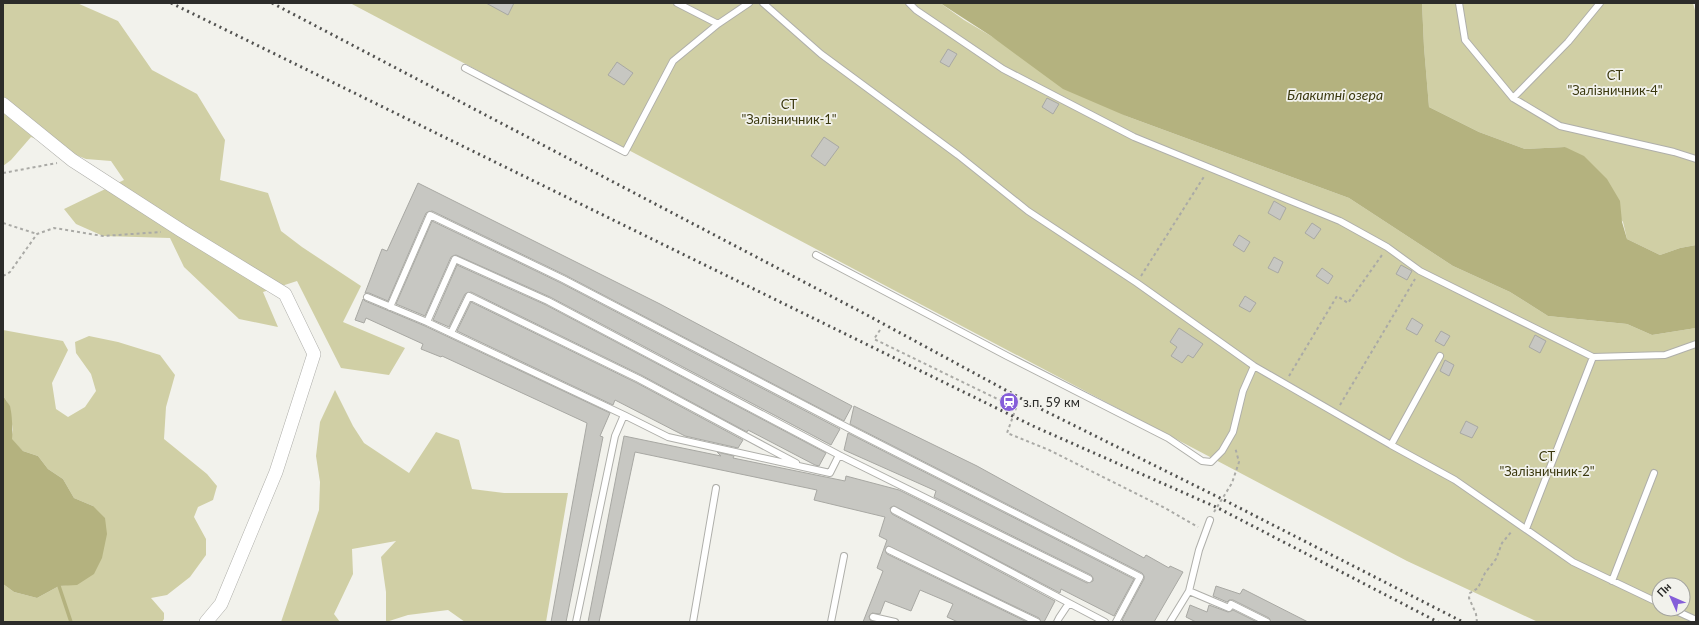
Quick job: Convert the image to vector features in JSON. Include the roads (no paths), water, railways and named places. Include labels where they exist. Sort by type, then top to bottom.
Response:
[{"type":"street","points":[[3,104],[72,160],[182,231],[285,294],[314,354],[276,472],[221,604],[206,622]]},
{"type":"lane","points":[[677,3],[718,24]]},
{"type":"lane","points":[[465,68],[625,152],[673,61],[718,24],[749,3]]},
{"type":"lane","points":[[763,3],[821,54],[958,155],[1028,211],[1137,283],[1254,366],[1455,480],[1573,562],[1651,599]]},
{"type":"lane","points":[[909,3],[916,10],[1003,69],[1134,137],[1209,169],[1340,221],[1387,247],[1420,271],[1593,358],[1665,355],[1696,344]]},
{"type":"lane","points":[[1459,3],[1465,40],[1513,98],[1560,126],[1674,152],[1696,159]]},
{"type":"lane","points":[[1513,98],[1568,42],[1600,3]]},
{"type":"lane","points":[[390,307],[430,216],[563,279],[856,432],[1140,577],[1116,622]]},
{"type":"lane","points":[[816,255],[1007,356],[1168,438],[1202,461],[1211,462],[1222,451],[1233,432],[1242,390],[1254,366]]},
{"type":"lane","points":[[427,322],[455,259],[548,301],[839,455],[1089,580]]},
{"type":"lane","points":[[452,333],[469,296],[639,379],[804,467]]},
{"type":"lane","points":[[367,297],[452,333],[668,437],[830,473],[839,455]]},
{"type":"lane","points":[[1391,445],[1440,356]]},
{"type":"lane","points":[[1526,529],[1593,358]]},
{"type":"lane","points":[[576,622],[614,436],[624,415]]},
{"type":"lane","points":[[1612,581],[1654,473]]},
{"type":"lane","points":[[693,622],[716,488]]},
{"type":"lane","points":[[894,510],[1105,622]]},
{"type":"lane","points":[[1173,621],[1188,591],[1199,550],[1210,520]]},
{"type":"lane","points":[[889,550],[1037,622]]},
{"type":"lane","points":[[831,622],[844,556]]},
{"type":"lane","points":[[1188,591],[1229,608],[1231,604],[1267,622]]},
{"type":"lane","points":[[1058,622],[1069,603]]},
{"type":"lane","points":[[873,617],[896,622]]},
{"type":"water","name":"Блакитні озера","points":[[940,3],[1422,3],[1429,107],[1479,132],[1525,149],[1565,147],[1584,156],[1607,179],[1620,201],[1622,222],[1627,239],[1660,255],[1680,248],[1696,245],[1696,328],[1652,335],[1627,324],[1548,316],[1510,292],[1453,266],[1349,198],[1126,116],[1063,89],[991,36]]},
{"type":"water","points":[[3,395],[11,409],[12,439],[23,451],[38,456],[48,469],[63,479],[74,498],[93,506],[105,518],[107,534],[102,558],[94,574],[77,585],[59,586],[37,598],[14,592],[3,584]]},
{"type":"waterway","points":[[59,586],[71,622]]},
{"type":"railway","points":[[171,3],[1033,426],[1216,507],[1438,622]]},
{"type":"railway","points":[[272,3],[867,315],[1035,406],[1222,499],[1463,622]]},
{"type":"place","name":"з.п. 59 км","points":[[1009,402]]},
{"type":"park label","name":"СТ \"Залізничник-4\"","points":[[1615,82]]},
{"type":"park label","name":"СТ \"Залізничник-1\"","points":[[789,112]]},
{"type":"park label","name":"СТ \"Залізничник-2\"","points":[[1547,464]]}]
